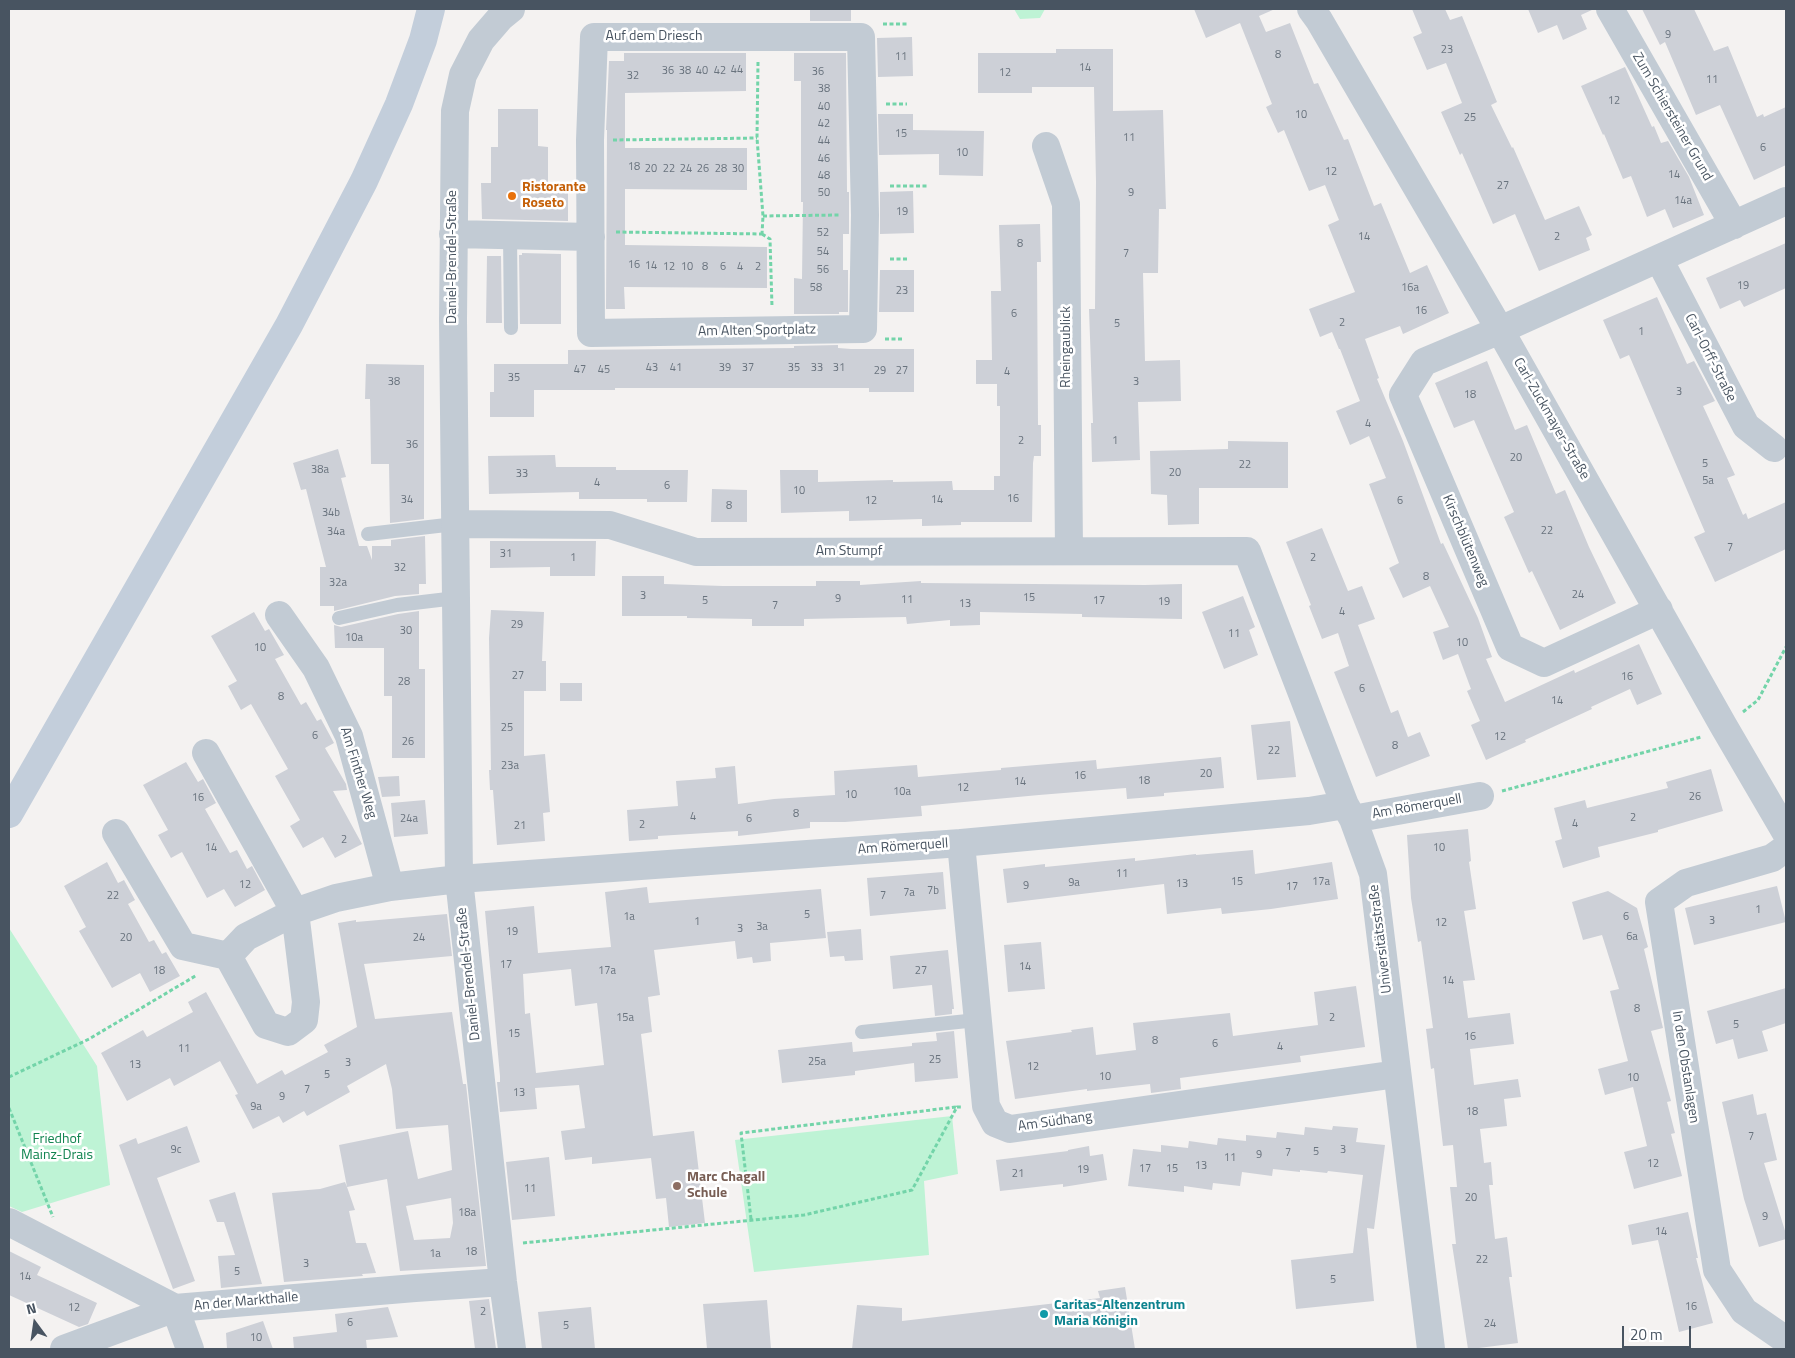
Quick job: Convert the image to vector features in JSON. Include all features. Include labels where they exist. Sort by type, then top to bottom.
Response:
[{"type":"main road","points":[[9,814],[298,308],[364,181],[399,104],[423,40],[431,9]]},
{"type":"street","name":"Daniel-Brendel-Straße","points":[[511,9],[500,18],[481,40],[463,75],[455,111],[453,234],[459,878],[512,1349]]},
{"type":"street","name":"Carl-Zuckmayer-Straße","points":[[1311,9],[1324,28],[1500,330],[1786,833]]},
{"type":"street","name":"Zum Schiersteiner Grund","points":[[1610,9],[1734,225]]},
{"type":"street","name":"Auf dem Driesch","points":[[591,235],[590,140],[594,37],[758,37],[871,31]]},
{"type":"street","name":"Am Alten Sportplatz","points":[[591,235],[592,333],[863,329],[864,187],[871,31]]},
{"type":"street","name":"Rheingaublick","points":[[1046,146],[1066,204],[1069,551]]},
{"type":"street","points":[[1500,330],[1786,201]]},
{"type":"street","points":[[453,234],[591,235]]},
{"type":"street","name":"Carl-Orff-Straße","points":[[1659,259],[1746,426],[1774,448]]},
{"type":"street","name":"Kirschblütenweg","points":[[1500,330],[1424,362],[1403,395],[1510,647],[1544,663],[1659,610]]},
{"type":"street","name":"Am Stumpf","points":[[455,524],[610,525],[696,552],[1247,551]]},
{"type":"street","name":"Universitätsstraße","points":[[1247,551],[1373,874],[1431,1349]]},
{"type":"street","name":"Am Finther Weg","points":[[279,615],[316,668],[349,736],[390,887]]},
{"type":"street","points":[[116,833],[183,946],[228,956],[266,1025],[288,1032],[304,1020],[306,1002],[295,912],[206,752]]},
{"type":"street","name":"Am Römerquell","points":[[459,878],[961,843],[1309,811],[1349,812],[1480,796]]},
{"type":"street","points":[[961,843],[986,1106]]},
{"type":"street","name":"In den Obstanlagen","points":[[1786,848],[1772,858],[1686,883],[1658,902],[1717,1270],[1744,1311],[1786,1340]]},
{"type":"street","points":[[228,956],[246,937],[295,912],[336,898],[390,887],[459,878]]},
{"type":"street","name":"Am Südhang","points":[[986,1106],[995,1123],[1010,1129],[1397,1074]]},
{"type":"street","name":"An der Markthalle","points":[[9,1222],[175,1308],[503,1282]]},
{"type":"street","points":[[64,1349],[175,1308],[190,1349]]},
{"type":"lane","points":[[510,235],[512,328]]},
{"type":"lane","points":[[368,534],[455,524]]},
{"type":"lane","points":[[339,618],[397,605],[456,598]]},
{"type":"lane","points":[[862,1032],[978,1020]]},
{"type":"path","points":[[871,31],[909,24]]},
{"type":"path","points":[[758,37],[757,138],[763,216],[762,234]]},
{"type":"path","points":[[590,140],[757,138]]},
{"type":"path","points":[[864,187],[929,186]]},
{"type":"path","points":[[763,216],[865,215]]},
{"type":"path","points":[[591,235],[762,234],[770,239],[773,331]]},
{"type":"path","points":[[1480,796],[1698,739],[1723,725],[1758,700],[1786,647]]},
{"type":"path","points":[[9,1077],[89,1039],[228,956]]},
{"type":"path","points":[[752,1219],[741,1134],[956,1107],[986,1106]]},
{"type":"path","points":[[500,1246],[804,1215],[912,1190],[956,1107]]},
{"type":"path","points":[[9,1108],[55,1222],[47,1241]]},
{"type":"green space","points":[[1014,9],[1045,9],[1040,18],[1020,19]]},
{"type":"green space","name":"Friedhof Mainz-Drais","points":[[9,928],[97,1066],[110,1185],[22,1212],[9,1206]]},
{"type":"green space","points":[[952,1116],[958,1174],[924,1181],[929,1255],[754,1272],[735,1140]]},
{"type":"building","points":[[810,9],[851,9],[851,21],[810,21]]},
{"type":"building","points":[[1194,9],[1275,9],[1259,16],[1266,32],[1290,23],[1314,84],[1318,83],[1344,140],[1348,139],[1374,206],[1381,203],[1410,273],[1427,265],[1449,313],[1403,334],[1400,326],[1365,339],[1379,378],[1377,379],[1403,441],[1441,544],[1443,543],[1478,618],[1492,657],[1486,659],[1505,702],[1574,670],[1575,673],[1639,644],[1662,694],[1637,705],[1630,689],[1525,740],[1526,742],[1486,760],[1471,725],[1480,721],[1467,691],[1471,689],[1458,654],[1443,660],[1433,632],[1449,627],[1430,586],[1403,598],[1389,568],[1399,563],[1369,484],[1386,478],[1369,436],[1350,445],[1336,411],[1360,401],[1332,332],[1320,337],[1309,309],[1355,292],[1328,225],[1339,220],[1325,185],[1309,191],[1284,130],[1278,133],[1266,107],[1272,104],[1240,23],[1206,38]]},
{"type":"building","points":[[1412,9],[1445,9],[1450,20],[1462,16],[1497,102],[1491,105],[1513,147],[1545,220],[1579,206],[1592,235],[1586,238],[1590,250],[1539,271],[1515,214],[1493,224],[1462,153],[1460,155],[1441,112],[1462,103],[1446,63],[1427,70],[1413,37],[1422,33]]},
{"type":"building","points":[[1528,9],[1594,9],[1581,15],[1587,29],[1563,40],[1557,25],[1538,33]]},
{"type":"building","points":[[1642,9],[1694,9],[1714,51],[1728,46],[1757,117],[1763,114],[1764,117],[1786,107],[1786,165],[1754,180],[1720,105],[1696,115],[1665,42],[1660,45]]},
{"type":"building","points":[[912,37],[913,76],[878,77],[877,38]]},
{"type":"building","points":[[1056,49],[1113,49],[1113,111],[1163,110],[1166,209],[1159,209],[1158,273],[1143,273],[1145,361],[1180,360],[1181,401],[1138,402],[1140,460],[1092,462],[1091,423],[1093,423],[1089,309],[1095,309],[1096,182],[1094,87],[1032,87],[1032,93],[978,93],[978,53],[1056,53]]},
{"type":"building","points":[[624,53],[746,53],[746,91],[625,93],[625,148],[747,148],[747,190],[625,189],[625,245],[767,247],[767,288],[624,287],[625,309],[606,309],[606,130],[609,61],[624,61]]},
{"type":"building","points":[[794,53],[846,53],[849,234],[843,234],[843,270],[848,270],[848,312],[839,312],[839,314],[794,314],[794,278],[802,279],[803,202],[801,202],[801,81],[794,81]]},
{"type":"building","points":[[1625,67],[1661,143],[1668,141],[1689,177],[1704,215],[1673,228],[1665,209],[1647,217],[1631,176],[1623,179],[1581,86]]},
{"type":"building","points":[[498,109],[538,109],[538,146],[548,147],[548,182],[568,182],[568,221],[482,219],[481,183],[491,183],[491,147],[498,147]]},
{"type":"building","points":[[878,114],[913,114],[913,130],[984,131],[983,176],[939,175],[939,154],[879,155]]},
{"type":"building","points":[[913,191],[914,233],[880,234],[880,192]]},
{"type":"building","points":[[1040,224],[1041,262],[1037,262],[1038,425],[1041,425],[1041,456],[1034,456],[1033,463],[1032,522],[961,522],[961,525],[922,526],[922,519],[849,521],[849,511],[781,513],[780,470],[818,470],[818,482],[952,481],[953,490],[994,490],[994,476],[1000,476],[1000,406],[997,406],[997,384],[976,384],[976,360],[992,360],[991,291],[1001,291],[999,225]]},
{"type":"building","points":[[1786,243],[1786,288],[1744,307],[1740,300],[1720,309],[1706,278]]},
{"type":"building","points":[[522,253],[561,254],[561,324],[520,324],[519,255],[522,255]]},
{"type":"building","points":[[487,256],[501,256],[502,323],[486,323]]},
{"type":"building","points":[[880,270],[914,270],[914,312],[879,312]]},
{"type":"building","points":[[1657,297],[1687,364],[1694,361],[1715,401],[1703,406],[1735,475],[1727,478],[1743,515],[1746,513],[1748,519],[1786,502],[1786,549],[1715,582],[1694,537],[1705,532],[1629,355],[1620,359],[1603,320]]},
{"type":"building","points":[[838,345],[838,348],[851,349],[914,349],[914,392],[869,392],[869,388],[615,388],[615,390],[534,390],[534,417],[490,417],[490,392],[494,392],[494,364],[568,364],[568,350],[794,348],[794,346]]},
{"type":"building","points":[[1487,361],[1515,430],[1527,425],[1556,494],[1565,490],[1589,547],[1616,603],[1560,630],[1532,571],[1529,573],[1504,517],[1514,512],[1474,420],[1454,428],[1435,383]]},
{"type":"building","points":[[366,364],[424,365],[424,519],[390,523],[389,464],[371,464],[370,399],[365,399]]},
{"type":"building","points":[[1228,441],[1288,442],[1288,488],[1199,488],[1199,524],[1168,525],[1167,495],[1151,494],[1150,451],[1228,449]]},
{"type":"building","points":[[338,449],[346,477],[341,478],[359,546],[367,546],[372,560],[372,546],[391,546],[391,540],[425,536],[426,584],[419,584],[419,594],[395,596],[334,611],[334,606],[320,606],[320,567],[326,567],[306,489],[301,490],[293,463]]},
{"type":"building","points":[[555,455],[556,467],[616,467],[616,470],[688,470],[687,502],[647,502],[647,499],[579,499],[579,492],[489,494],[488,456]]},
{"type":"building","points":[[712,489],[747,490],[747,522],[711,522]]},
{"type":"building","points":[[1322,528],[1348,591],[1362,586],[1375,619],[1358,625],[1391,713],[1398,710],[1408,737],[1420,732],[1430,756],[1376,777],[1334,672],[1349,666],[1338,633],[1322,639],[1309,606],[1311,605],[1286,542]]},
{"type":"building","points":[[490,541],[596,541],[595,576],[550,576],[550,567],[490,568]]},
{"type":"building","points":[[622,576],[664,576],[664,584],[723,586],[816,586],[816,581],[860,581],[860,585],[921,581],[921,583],[1182,584],[1182,619],[1082,617],[1082,614],[980,612],[980,625],[950,626],[950,620],[907,624],[906,617],[804,619],[804,626],[752,626],[752,619],[622,616]]},
{"type":"building","points":[[1243,596],[1255,627],[1249,630],[1258,655],[1224,669],[1202,612]]},
{"type":"building","points":[[491,610],[544,612],[542,661],[546,661],[546,691],[524,691],[524,756],[545,754],[550,812],[543,813],[545,841],[497,845],[493,790],[490,790],[489,770],[491,770],[489,638]]},
{"type":"building","points":[[419,611],[419,669],[425,669],[425,758],[392,758],[392,696],[384,696],[384,648],[335,648],[334,625],[341,627]]},
{"type":"building","points":[[254,612],[265,631],[269,629],[284,655],[275,659],[301,705],[306,702],[317,721],[321,719],[334,743],[325,748],[346,784],[347,790],[333,791],[362,844],[335,858],[323,837],[303,848],[290,826],[300,820],[275,776],[288,769],[251,704],[241,710],[228,686],[237,681],[211,636]]},
{"type":"building","points":[[560,683],[582,683],[582,701],[560,701]]},
{"type":"building","points":[[1290,721],[1296,777],[1257,780],[1251,725]]},
{"type":"building","points":[[1221,757],[1224,788],[1164,793],[1164,796],[1127,799],[1126,788],[1039,795],[921,806],[922,816],[845,822],[810,822],[810,828],[738,836],[738,831],[658,836],[658,839],[629,841],[627,810],[678,806],[676,781],[716,778],[715,768],[735,766],[738,804],[774,799],[835,795],[834,771],[917,765],[918,777],[1096,760],[1097,769]]},
{"type":"building","points":[[186,762],[198,782],[203,779],[216,803],[205,809],[230,853],[237,850],[247,869],[252,866],[265,890],[235,907],[224,889],[207,898],[182,852],[171,858],[158,835],[168,830],[143,785]]},
{"type":"building","points":[[1711,769],[1723,811],[1658,830],[1658,832],[1598,847],[1600,857],[1563,868],[1555,841],[1562,839],[1554,808],[1585,800],[1587,808],[1668,788],[1666,782]]},
{"type":"building","points":[[399,776],[400,796],[382,797],[378,777]]},
{"type":"building","points":[[425,800],[428,834],[394,837],[391,803]]},
{"type":"building","points":[[1468,829],[1471,861],[1469,862],[1476,909],[1464,911],[1475,980],[1463,981],[1468,1018],[1510,1013],[1514,1044],[1470,1049],[1474,1085],[1518,1079],[1521,1097],[1504,1099],[1507,1126],[1480,1129],[1484,1163],[1491,1162],[1493,1185],[1489,1185],[1495,1239],[1507,1237],[1512,1277],[1509,1277],[1518,1343],[1471,1349],[1468,1349],[1452,1244],[1456,1244],[1450,1187],[1457,1187],[1453,1145],[1443,1146],[1434,1068],[1431,1069],[1426,1029],[1433,1028],[1421,941],[1418,942],[1411,898],[1407,835]]},
{"type":"building","points":[[1253,850],[1255,874],[1332,862],[1338,899],[1222,914],[1221,908],[1167,914],[1164,884],[1007,903],[1003,869],[1135,858],[1135,861]]},
{"type":"building","points":[[107,862],[118,883],[124,880],[135,900],[128,904],[149,942],[154,940],[162,954],[166,952],[180,976],[150,992],[140,973],[112,988],[79,931],[86,927],[64,886]]},
{"type":"building","points":[[943,872],[946,909],[870,916],[867,878]]},
{"type":"building","points":[[1777,886],[1786,922],[1694,945],[1685,908]]},
{"type":"building","points":[[647,887],[649,903],[821,889],[826,938],[770,943],[771,961],[753,963],[752,957],[737,959],[735,941],[654,950],[660,995],[648,997],[652,1032],[641,1034],[653,1136],[694,1131],[705,1223],[669,1227],[666,1198],[656,1199],[651,1158],[592,1164],[592,1157],[565,1160],[561,1131],[585,1128],[579,1085],[535,1088],[537,1109],[500,1112],[497,1082],[500,1082],[500,1076],[485,911],[534,906],[538,953],[611,947],[605,892]],"holes":[[[571,969],[575,1006],[597,1003],[604,1065],[536,1073],[530,1013],[525,1014],[523,974]]]},
{"type":"building","points":[[1608,891],[1637,908],[1648,947],[1644,949],[1663,1028],[1651,1031],[1671,1101],[1667,1102],[1675,1133],[1671,1134],[1682,1176],[1634,1189],[1624,1152],[1647,1146],[1633,1087],[1605,1095],[1598,1069],[1628,1061],[1610,991],[1619,989],[1602,935],[1583,940],[1572,902]]},
{"type":"building","points":[[447,914],[452,956],[364,964],[375,1019],[452,1012],[463,1084],[466,1084],[486,1266],[400,1271],[387,1179],[347,1187],[339,1145],[408,1131],[418,1179],[452,1170],[448,1125],[396,1129],[392,1089],[386,1064],[347,1086],[350,1092],[307,1116],[304,1111],[283,1123],[279,1116],[253,1129],[235,1095],[238,1094],[220,1061],[174,1086],[170,1078],[127,1101],[101,1053],[143,1030],[147,1037],[193,1012],[188,1002],[206,992],[257,1084],[282,1070],[285,1075],[328,1052],[324,1045],[357,1027],[338,923],[356,920],[356,922]],"holes":[[[451,1198],[453,1223],[450,1238],[414,1240],[406,1206]]]},
{"type":"building","points":[[861,929],[863,960],[845,961],[844,956],[830,957],[827,932]]},
{"type":"building","points":[[1041,942],[1045,989],[1008,992],[1004,945]]},
{"type":"building","points":[[948,950],[954,1009],[952,1009],[952,1014],[935,1016],[932,985],[893,989],[890,956]]},
{"type":"building","points":[[1356,986],[1365,1047],[1300,1056],[1301,1062],[1180,1078],[1181,1089],[1151,1093],[1150,1084],[1087,1091],[1087,1089],[1015,1099],[1006,1041],[1072,1032],[1071,1030],[1093,1027],[1096,1055],[1136,1050],[1133,1023],[1230,1013],[1233,1036],[1318,1025],[1314,992]]},
{"type":"building","points":[[1786,988],[1786,1023],[1762,1031],[1768,1051],[1738,1059],[1733,1039],[1716,1044],[1707,1011]]},
{"type":"building","points":[[954,1031],[958,1078],[915,1082],[914,1063],[855,1071],[855,1075],[782,1083],[778,1050],[852,1042],[853,1052],[912,1046],[912,1043],[937,1041],[936,1033]]},
{"type":"building","points":[[1753,1094],[1757,1115],[1766,1113],[1777,1160],[1764,1163],[1786,1234],[1786,1239],[1759,1247],[1744,1199],[1722,1102]]},
{"type":"building","points":[[187,1126],[200,1162],[157,1178],[195,1281],[173,1289],[119,1145],[136,1138],[138,1144]]},
{"type":"building","points":[[1333,1126],[1358,1128],[1356,1142],[1385,1145],[1374,1229],[1367,1228],[1374,1301],[1296,1309],[1291,1260],[1353,1253],[1363,1175],[1328,1171],[1327,1173],[1273,1169],[1272,1176],[1242,1172],[1240,1186],[1213,1183],[1212,1190],[1184,1186],[1184,1192],[1128,1186],[1133,1149],[1161,1152],[1161,1145],[1188,1148],[1189,1141],[1217,1145],[1218,1138],[1246,1141],[1246,1135],[1276,1138],[1277,1132],[1304,1135],[1305,1127],[1332,1130]]},
{"type":"building","points":[[1089,1146],[1090,1156],[1103,1154],[1107,1180],[1063,1187],[1063,1184],[1000,1191],[996,1160],[1068,1151]]},
{"type":"building","points":[[549,1157],[555,1216],[512,1220],[506,1162]]},
{"type":"building","points":[[345,1182],[355,1210],[349,1211],[356,1243],[366,1243],[376,1273],[362,1274],[363,1276],[284,1282],[272,1193],[320,1189]]},
{"type":"building","points":[[235,1192],[262,1284],[221,1288],[218,1256],[235,1255],[224,1222],[217,1222],[209,1200]]},
{"type":"building","points":[[1688,1212],[1698,1258],[1696,1258],[1713,1323],[1679,1332],[1658,1240],[1632,1245],[1628,1225]]},
{"type":"building","points":[[9,1251],[41,1267],[37,1275],[97,1303],[88,1324],[79,1327],[9,1295]]},
{"type":"building","name":"Caritas-Altenzentrum Maria Königin","points":[[1125,1287],[1135,1349],[852,1349],[857,1305],[902,1308],[902,1321],[1100,1298],[1098,1291]]},
{"type":"building","points":[[489,1299],[496,1349],[475,1349],[469,1301]]},
{"type":"building","points":[[767,1300],[771,1349],[707,1349],[703,1304]]},
{"type":"building","points":[[388,1307],[398,1337],[366,1340],[367,1349],[294,1349],[293,1337],[337,1332],[335,1314]]},
{"type":"building","points":[[591,1307],[595,1349],[542,1349],[538,1312]]},
{"type":"building","points":[[263,1321],[273,1349],[227,1349],[226,1333]]},
{"type":"place","name":"Ristorante Roseto","points":[[512,196]]},
{"type":"place","name":"Marc Chagall Schule","points":[[677,1186]]},
{"type":"place","name":"Caritas-Altenzentrum Maria Königin","points":[[1044,1314]]}]
